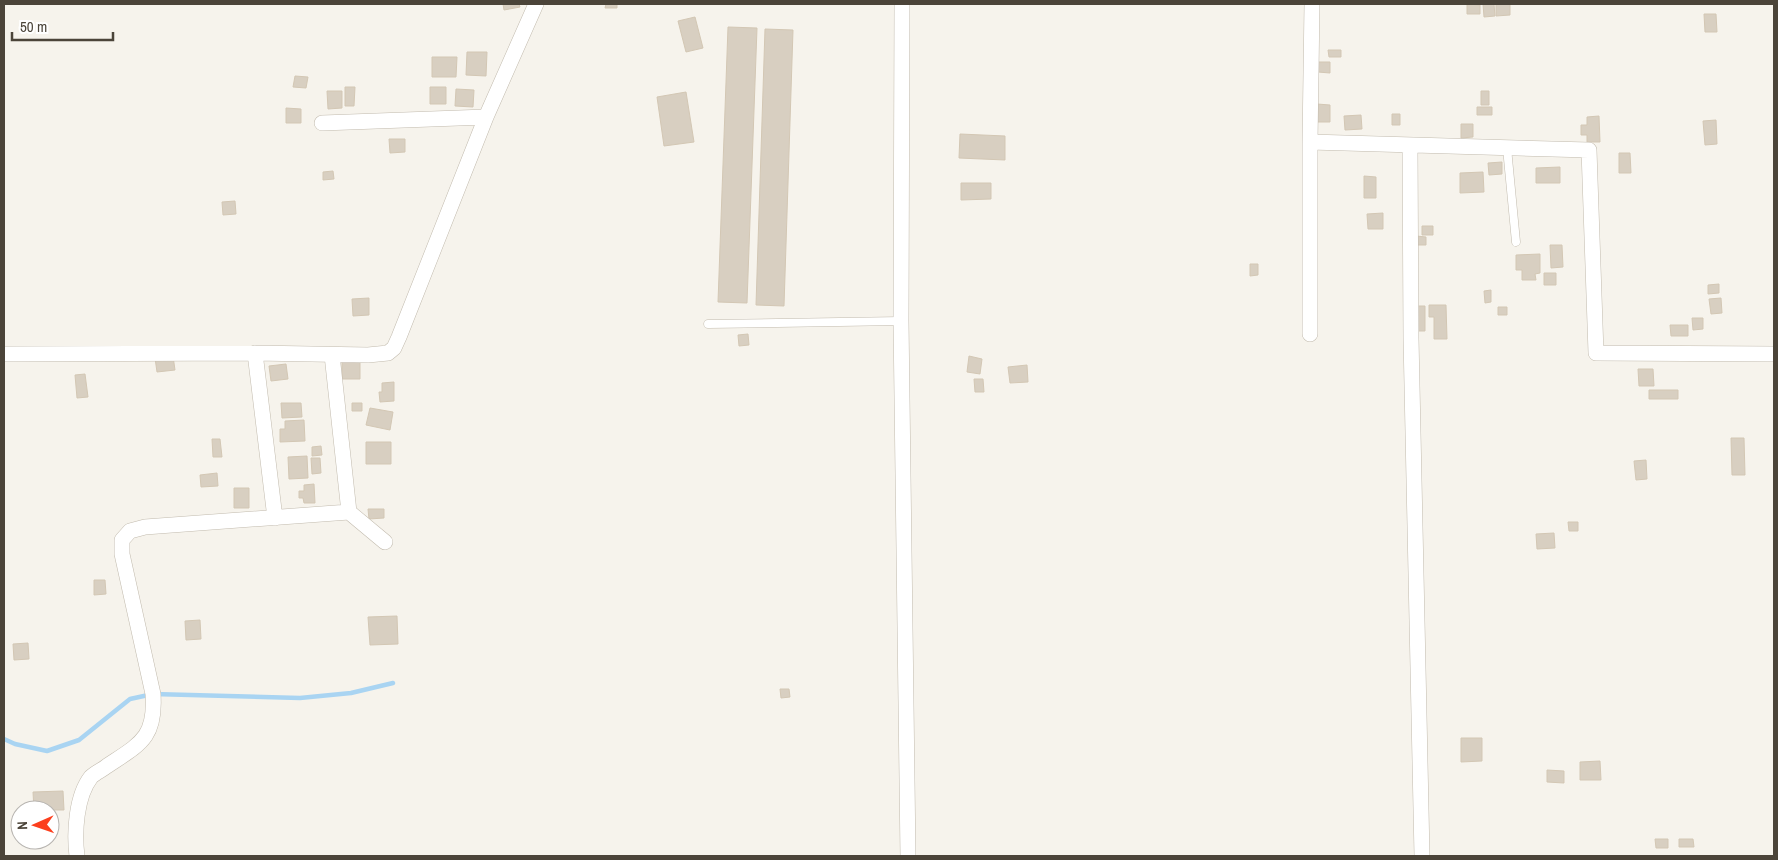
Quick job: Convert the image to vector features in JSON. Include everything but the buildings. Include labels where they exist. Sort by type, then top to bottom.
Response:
[{"type":"street","points":[[4,354],[255,353],[332,356],[388,353],[394,348],[486,117],[536,4]]},
{"type":"street","points":[[902,4],[901,321],[908,856]]},
{"type":"street","points":[[1310,334],[1312,4]]},
{"type":"street","points":[[322,123],[486,117]]},
{"type":"street","points":[[1310,142],[1589,150],[1596,353],[1774,354]]},
{"type":"street","points":[[1410,146],[1422,856]]},
{"type":"street","points":[[255,353],[275,518]]},
{"type":"street","points":[[332,356],[349,512],[385,542]]},
{"type":"street","points":[[77,856],[76,823],[82,795],[91,777],[132,749],[144,738],[152,723],[154,710],[153,694],[122,554],[122,540],[130,531],[145,527],[349,512]]},
{"type":"lane","points":[[1507,148],[1516,242]]},
{"type":"lane","points":[[708,324],[901,321]]},
{"type":"waterway","points":[[4,739],[15,744],[47,751],[79,740],[130,699],[153,694],[300,698],[351,693],[393,683]]}]
